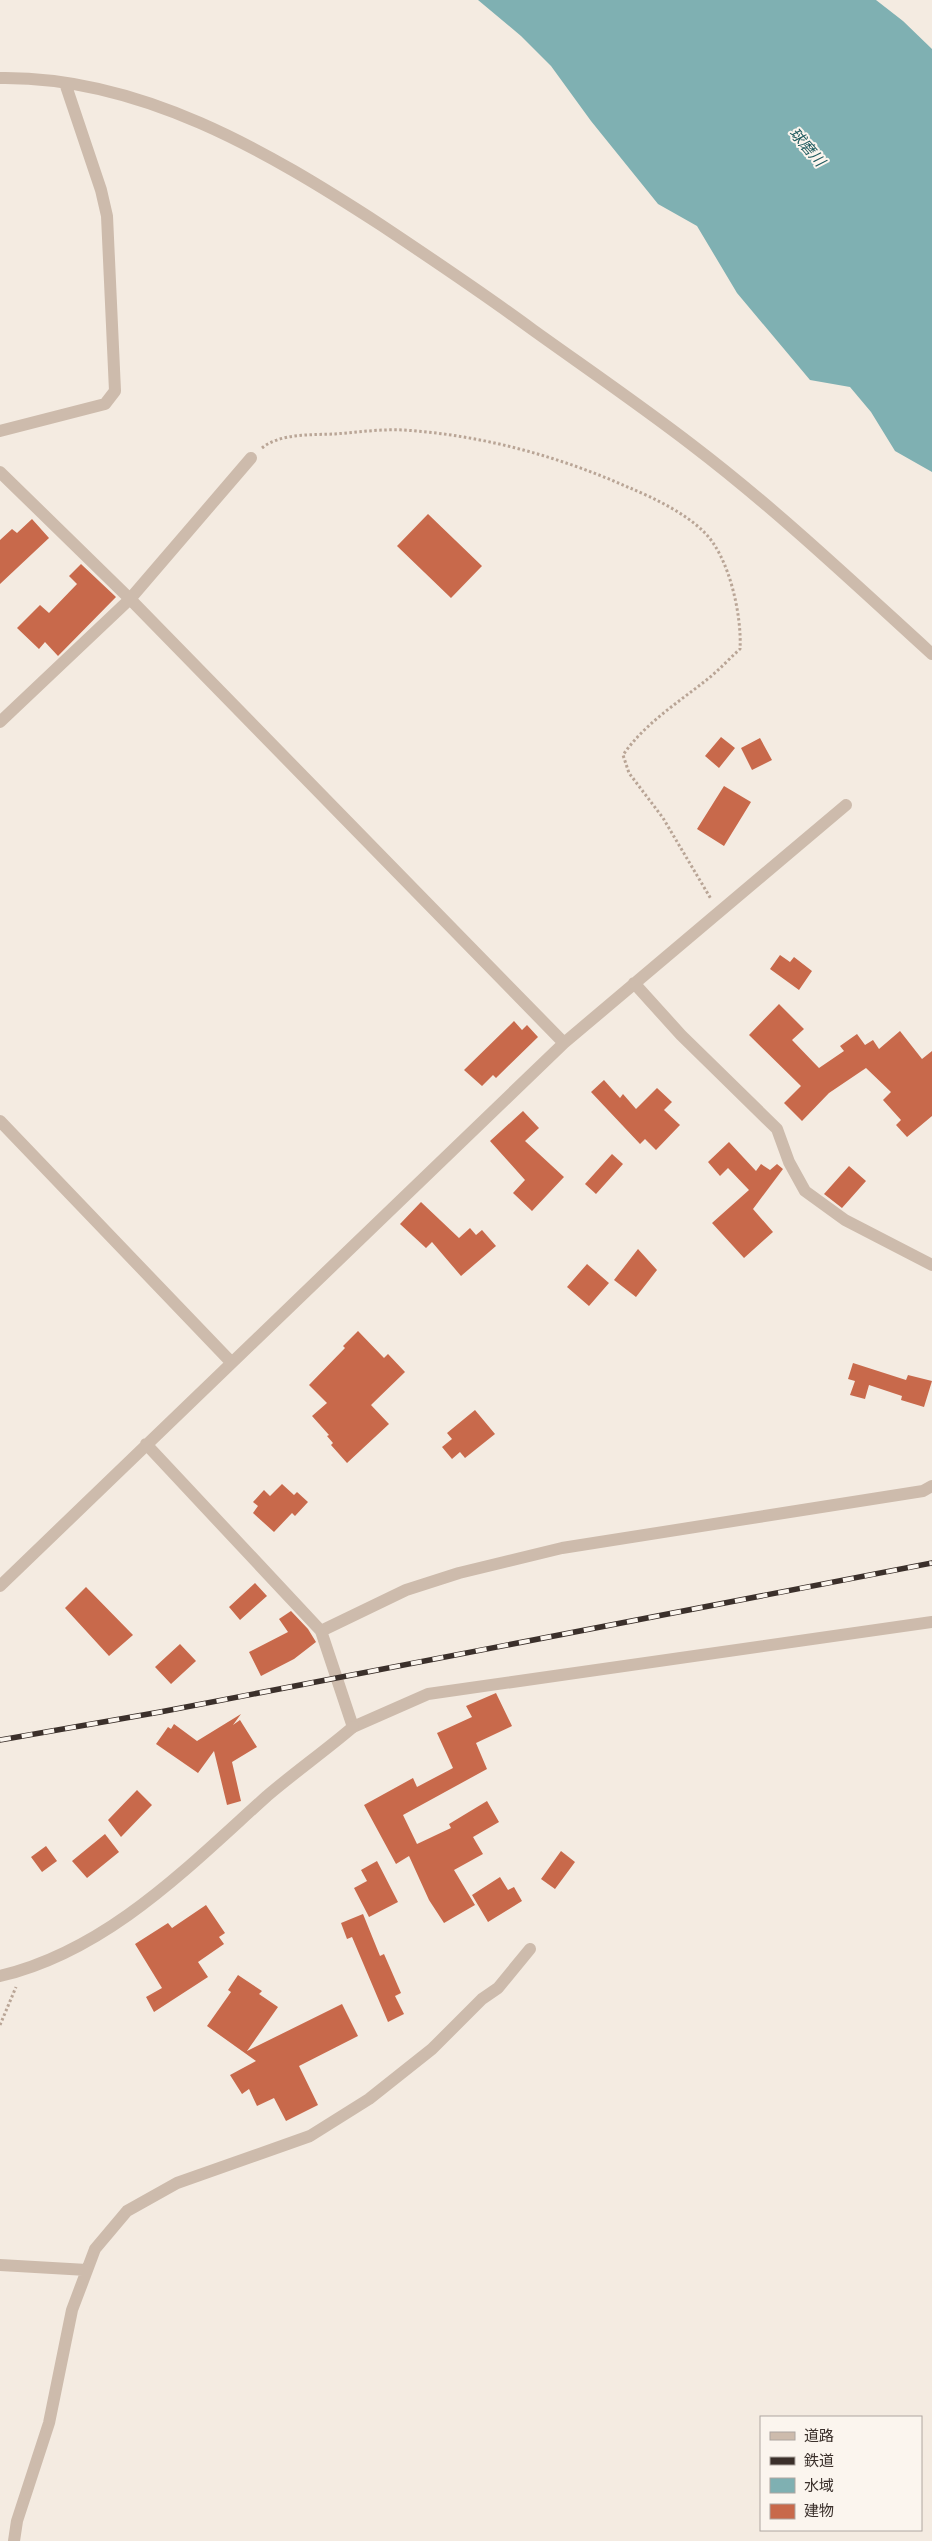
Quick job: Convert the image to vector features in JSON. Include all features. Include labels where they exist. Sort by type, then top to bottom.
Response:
[{"type":"street","points":[[0,78],[65,83],[121,94],[199,122],[272,159],[341,199],[465,280],[693,446],[824,555],[932,654]]},
{"type":"street","points":[[0,431],[105,404],[115,391],[107,216],[101,190],[65,83]]},
{"type":"street","points":[[0,722],[130,599],[251,458]]},
{"type":"street","points":[[0,472],[130,599],[564,1043]]},
{"type":"street","points":[[0,1586],[564,1043],[846,805]]},
{"type":"street","points":[[634,983],[681,1035],[777,1129],[790,1162],[805,1191],[845,1220],[932,1265]]},
{"type":"street","points":[[0,1121],[231,1362]]},
{"type":"street","points":[[146,1444],[321,1631],[353,1727]]},
{"type":"street","points":[[321,1631],[406,1590],[458,1573],[562,1548],[922,1491],[932,1486]]},
{"type":"street","points":[[0,1976],[22,1971],[77,1946],[148,1901],[192,1865],[284,1781],[353,1727],[428,1694],[932,1622]]},
{"type":"street","points":[[14,2541],[17,2521],[49,2423],[72,2310],[95,2249],[127,2211],[177,2183],[310,2136],[369,2099],[432,2049],[482,1999],[498,1988],[530,1949]]},
{"type":"street","points":[[0,2266],[87,2270]]},
{"type":"path","points":[[251,458],[267,445],[284,438],[402,430],[444,434],[523,448],[608,478],[658,500],[704,532],[723,557],[741,632],[740,649],[710,677],[634,739],[624,756],[629,773],[662,818],[720,912]]},
{"type":"path","points":[[0,2025],[22,1971]]},
{"type":"water","name":"球磨川","points":[[478,0],[876,0],[903,21],[932,49],[932,472],[895,451],[871,412],[850,387],[810,380],[737,293],[697,226],[658,204],[591,121],[551,66],[521,36]]},
{"type":"building","points":[[428,514],[482,566],[451,598],[397,546]]},
{"type":"building","points":[[32,519],[49,538],[0,584],[0,540],[12,529],[17,533]]},
{"type":"building","points":[[81,564],[116,597],[58,656],[45,642],[39,649],[17,628],[40,605],[49,613],[77,584],[69,576]]},
{"type":"building","points":[[721,737],[735,748],[719,768],[705,756]]},
{"type":"building","points":[[760,738],[772,760],[752,770],[741,748]]},
{"type":"building","points":[[724,786],[751,802],[724,846],[697,829]]},
{"type":"building","points":[[780,955],[790,962],[794,957],[812,971],[799,990],[770,969]]},
{"type":"building","points":[[779,1004],[804,1029],[792,1040],[819,1068],[844,1051],[840,1046],[857,1034],[865,1045],[873,1040],[879,1049],[900,1031],[922,1059],[932,1051],[932,1116],[907,1137],[896,1125],[901,1120],[883,1100],[891,1092],[866,1068],[829,1093],[802,1121],[784,1103],[801,1086],[749,1035]]},
{"type":"building","points":[[514,1021],[522,1030],[527,1025],[538,1037],[496,1078],[493,1075],[482,1086],[464,1070]]},
{"type":"building","points":[[604,1080],[620,1098],[623,1094],[636,1109],[657,1088],[672,1102],[664,1110],[680,1125],[656,1150],[645,1139],[640,1144],[591,1092]]},
{"type":"building","points":[[523,1111],[539,1128],[525,1141],[564,1177],[532,1211],[513,1193],[525,1180],[490,1141]]},
{"type":"building","points":[[729,1142],[756,1171],[761,1164],[770,1170],[777,1164],[783,1169],[753,1209],[773,1232],[744,1258],[712,1223],[749,1190],[728,1168],[720,1176],[708,1162]]},
{"type":"building","points":[[612,1154],[623,1164],[596,1194],[585,1184]]},
{"type":"building","points":[[849,1166],[866,1181],[842,1208],[824,1194]]},
{"type":"building","points":[[421,1202],[459,1238],[470,1228],[476,1235],[482,1230],[496,1246],[461,1276],[432,1242],[426,1248],[400,1224]]},
{"type":"building","points":[[638,1249],[657,1270],[636,1297],[614,1280]]},
{"type":"building","points":[[587,1264],[609,1283],[589,1306],[567,1287]]},
{"type":"building","points":[[358,1331],[384,1358],[388,1354],[405,1372],[371,1405],[389,1424],[347,1463],[331,1445],[333,1443],[327,1436],[329,1435],[312,1416],[327,1403],[309,1385],[345,1348],[343,1346]]},
{"type":"building","points":[[853,1363],[906,1380],[908,1375],[932,1381],[924,1407],[901,1400],[902,1396],[869,1385],[865,1399],[850,1395],[855,1381],[848,1379]]},
{"type":"building","points":[[475,1410],[495,1434],[465,1458],[460,1452],[452,1459],[442,1447],[452,1439],[447,1433]]},
{"type":"building","points":[[282,1484],[294,1495],[297,1492],[308,1502],[295,1516],[292,1513],[274,1532],[253,1513],[258,1506],[253,1502],[264,1490],[270,1496]]},
{"type":"building","points":[[255,1583],[267,1596],[240,1620],[229,1607]]},
{"type":"building","points":[[86,1587],[133,1635],[109,1656],[65,1608]]},
{"type":"building","points":[[291,1611],[308,1629],[316,1642],[294,1659],[261,1676],[249,1652],[288,1632],[279,1619]]},
{"type":"building","points":[[180,1644],[196,1661],[171,1684],[155,1667]]},
{"type":"building","points":[[496,1693],[512,1726],[476,1743],[487,1769],[403,1815],[417,1844],[451,1828],[449,1824],[487,1801],[499,1822],[473,1837],[483,1854],[454,1870],[475,1905],[444,1923],[429,1900],[409,1856],[396,1864],[364,1805],[413,1778],[417,1787],[453,1768],[437,1733],[472,1717],[466,1706]]},
{"type":"building","points":[[241,1714],[233,1725],[240,1720],[257,1747],[232,1762],[241,1801],[227,1805],[214,1751],[198,1773],[156,1744],[168,1727],[171,1729],[174,1724],[197,1741]]},
{"type":"building","points":[[137,1790],[152,1805],[121,1837],[108,1820]]},
{"type":"building","points":[[105,1834],[119,1852],[87,1878],[72,1861]]},
{"type":"building","points":[[46,1846],[57,1861],[42,1872],[31,1857]]},
{"type":"building","points":[[561,1851],[575,1862],[555,1889],[541,1879]]},
{"type":"building","points":[[377,1861],[398,1902],[369,1917],[354,1888],[367,1881],[361,1870]]},
{"type":"building","points":[[500,1877],[508,1890],[514,1887],[522,1901],[488,1922],[472,1895]]},
{"type":"building","points":[[206,1905],[225,1933],[219,1937],[224,1944],[198,1962],[208,1977],[154,2012],[146,1997],[162,1988],[135,1944],[168,1923],[172,1928]]},
{"type":"building","points":[[363,1914],[380,1956],[384,1954],[401,1993],[395,1996],[404,2014],[388,2022],[352,1937],[347,1939],[341,1923]]},
{"type":"building","points":[[238,1975],[262,1991],[259,1994],[278,2007],[247,2051],[342,2004],[358,2036],[299,2066],[318,2105],[286,2121],[274,2098],[257,2106],[249,2089],[242,2094],[230,2075],[256,2061],[207,2026],[231,1992],[228,1990]]},
{"type":"railway","points":[[0,1740],[160,1712],[932,1563]]}]
